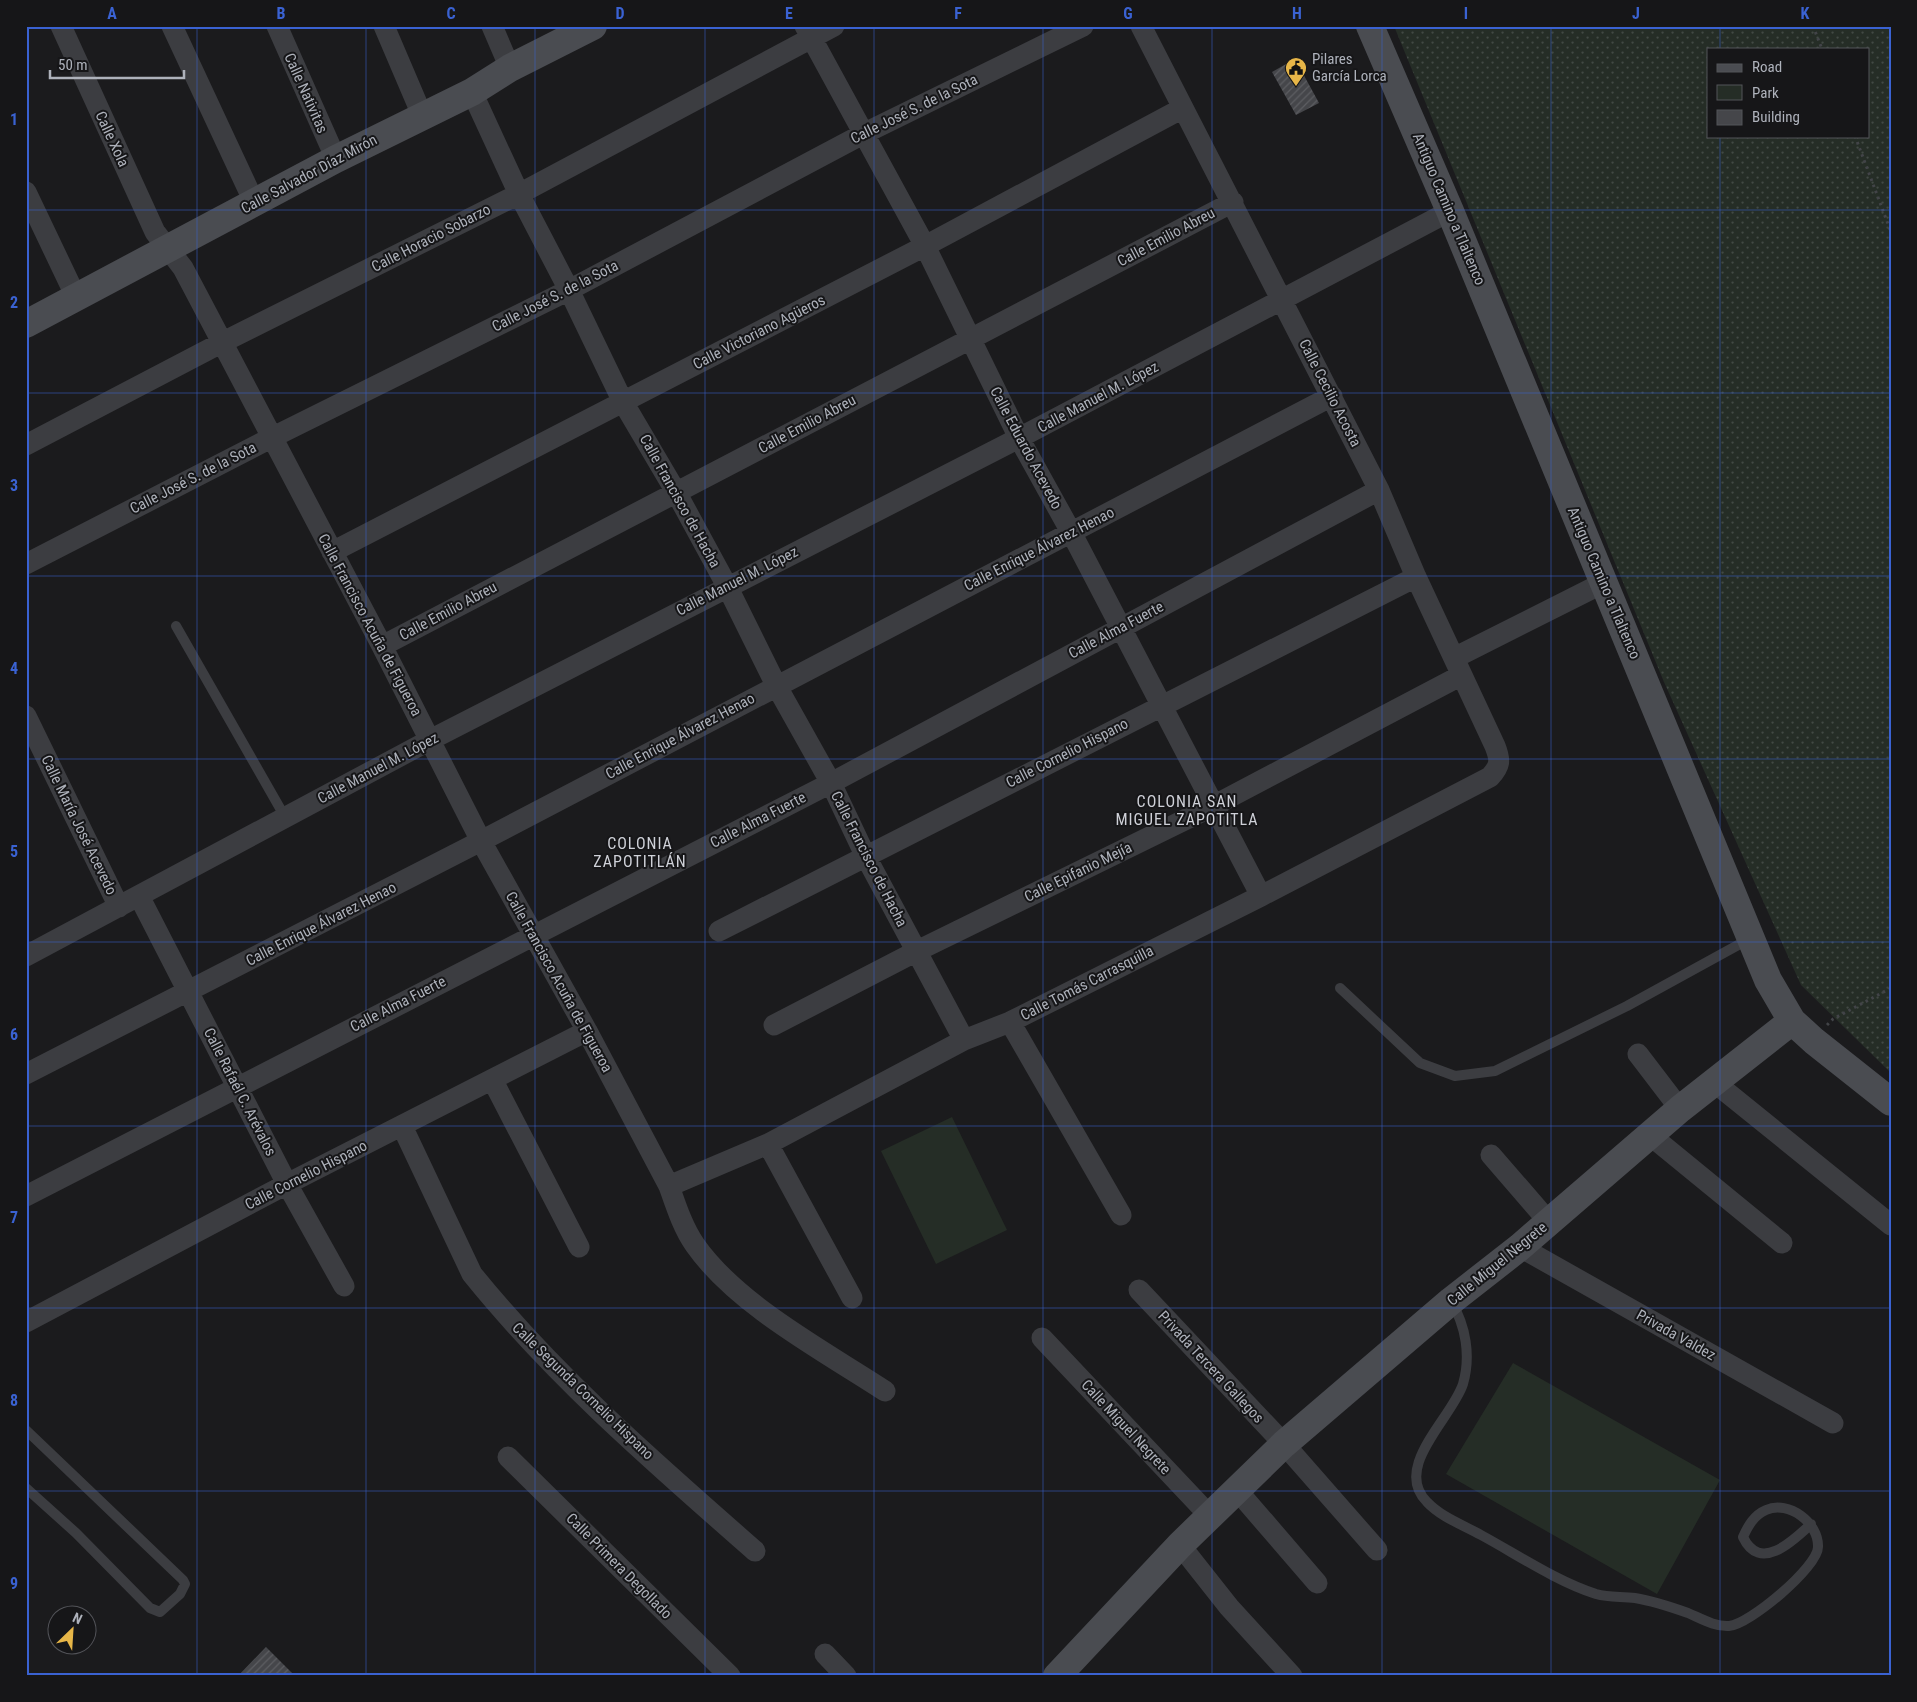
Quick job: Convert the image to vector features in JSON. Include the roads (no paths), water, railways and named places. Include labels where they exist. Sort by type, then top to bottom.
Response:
[{"type":"street","name":"Calle Xola","points":[[61,26],[155,232],[168,249]]},
{"type":"street","points":[[172,26],[255,204]]},
{"type":"street","name":"Calle Nativitas","points":[[277,26],[336,159]]},
{"type":"street","points":[[384,26],[422,115]]},
{"type":"street","points":[[492,26],[510,68]]},
{"type":"street","name":"Calle Salvador Díaz Mirón","points":[[26,324],[255,204],[336,159],[472,92],[510,68],[593,26]]},
{"type":"street","name":"Calle Horacio Sobarzo","points":[[26,445],[221,343],[519,194],[808,32],[834,26]]},
{"type":"street","name":"Calle José S. de la Sota","points":[[26,564],[271,438],[569,290],[863,134],[1083,26]]},
{"type":"street","name":"Calle Cecilio Acosta","points":[[1141,26],[1233,202],[1379,490],[1416,577],[1498,752],[1500,758],[1499,768]]},
{"type":"street","name":"Antiguo Camino a Tlaltenco","points":[[1370,26],[1450,211],[1768,980],[1792,1021],[1814,1041],[1891,1102]]},
{"type":"street","name":"Calle Eduardo Acevedo","points":[[808,32],[925,246],[1019,438],[1071,532],[1160,706],[1261,896]]},
{"type":"street","name":"Calle Francisco de Hacha","points":[[472,92],[519,194],[624,402],[727,586],[776,685],[831,783],[865,856],[964,1040]]},
{"type":"street","name":"Calle Victoriano Agüeros","points":[[332,552],[925,246],[1183,108]]},
{"type":"street","points":[[26,192],[76,297]]},
{"type":"street","name":"Calle Emilio Abreu","points":[[382,646],[1233,202]]},
{"type":"street","name":"Calle Manuel M. López","points":[[26,956],[430,740],[727,586],[1019,438],[1450,211]]},
{"type":"street","name":"Calle Francisco Acuña de Figueroa","points":[[168,249],[183,268],[382,646],[481,841],[587,1031],[669,1186],[676,1208],[694,1244],[731,1288],[885,1391]]},
{"type":"street","name":"Calle Enrique Álvarez Henao","points":[[26,1074],[481,841],[776,685],[1332,396]]},
{"type":"street","name":"Calle Alma Fuerte","points":[[26,1196],[532,934],[831,783],[1379,490]]},
{"type":"street","name":"Calle Cornelio Hispano","points":[[719,931],[1416,577]]},
{"type":"street","name":"Calle Epifanio Mejía","points":[[774,1025],[917,951],[1213,806],[1603,583]]},
{"type":"street","name":"Calle María José Acevedo","points":[[26,716],[119,907]]},
{"type":"street","name":"Calle Tomás Carrasquilla","points":[[669,1186],[768,1144],[964,1040],[1010,1022],[1261,896],[1490,778],[1499,768]]},
{"type":"street","name":"Calle Rafaél C. Arévalos","points":[[139,896],[236,1087],[344,1286]]},
{"type":"street","name":"Calle Miguel Negrete","points":[[1057,1676],[1209,1515],[1284,1444],[1451,1301],[1520,1247],[1680,1109],[1792,1021]]},
{"type":"street","points":[[1010,1022],[1121,1215]]},
{"type":"street","name":"Calle Cornelio Hispano","points":[[26,1322],[287,1184],[493,1082],[587,1031]]},
{"type":"street","points":[[1638,1054],[1680,1109]]},
{"type":"street","points":[[493,1082],[579,1247]]},
{"type":"street","points":[[1714,1082],[1891,1225]]},
{"type":"street","name":"Calle Segunda Cornelio Hispano","points":[[402,1126],[472,1274],[486,1291],[529,1342],[673,1479],[755,1551]]},
{"type":"street","points":[[1650,1135],[1782,1243]]},
{"type":"street","points":[[768,1144],[852,1298]]},
{"type":"street","points":[[1491,1155],[1548,1222]]},
{"type":"street","name":"Privada Valdez","points":[[1520,1247],[1833,1423]]},
{"type":"street","name":"Privada Tercera Gallegos","points":[[1139,1290],[1284,1444],[1377,1550]]},
{"type":"street","name":"Calle Miguel Negrete","points":[[1042,1338],[1209,1515]]},
{"type":"street","name":"Calle Primera Degollado","points":[[508,1456],[730,1676]]},
{"type":"street","points":[[1236,1490],[1317,1583]]},
{"type":"street","points":[[1180,1545],[1229,1607],[1292,1676]]},
{"type":"street","points":[[825,1654],[846,1676]]},
{"type":"lane","points":[[176,626],[285,817]]},
{"type":"lane","points":[[1340,988],[1420,1063],[1456,1076],[1495,1072],[1627,1006],[1750,938]]},
{"type":"lane","points":[[1451,1301],[1458,1312],[1466,1338],[1467,1363],[1457,1398],[1438,1425],[1421,1456],[1416,1468],[1415,1480],[1420,1494],[1438,1512],[1558,1577],[1596,1594],[1616,1598],[1633,1597],[1664,1604],[1709,1622],[1730,1626],[1746,1619],[1784,1591],[1808,1567],[1818,1550],[1817,1538],[1811,1524],[1797,1513],[1782,1507],[1766,1510],[1755,1518],[1743,1537],[1748,1547],[1761,1554],[1782,1550],[1811,1524]]},
{"type":"lane","points":[[26,1430],[183,1580],[185,1584],[180,1594],[160,1612],[150,1608],[76,1533],[26,1488]]},
{"type":"place","name":"Pilares García Lorca","points":[[1296,87]]},
{"type":"district","name":"COLONIA SAN MIGUEL ZAPOTITLA","points":[[1187,810]]},
{"type":"district","name":"COLONIA ZAPOTITLÁN","points":[[640,852]]}]
